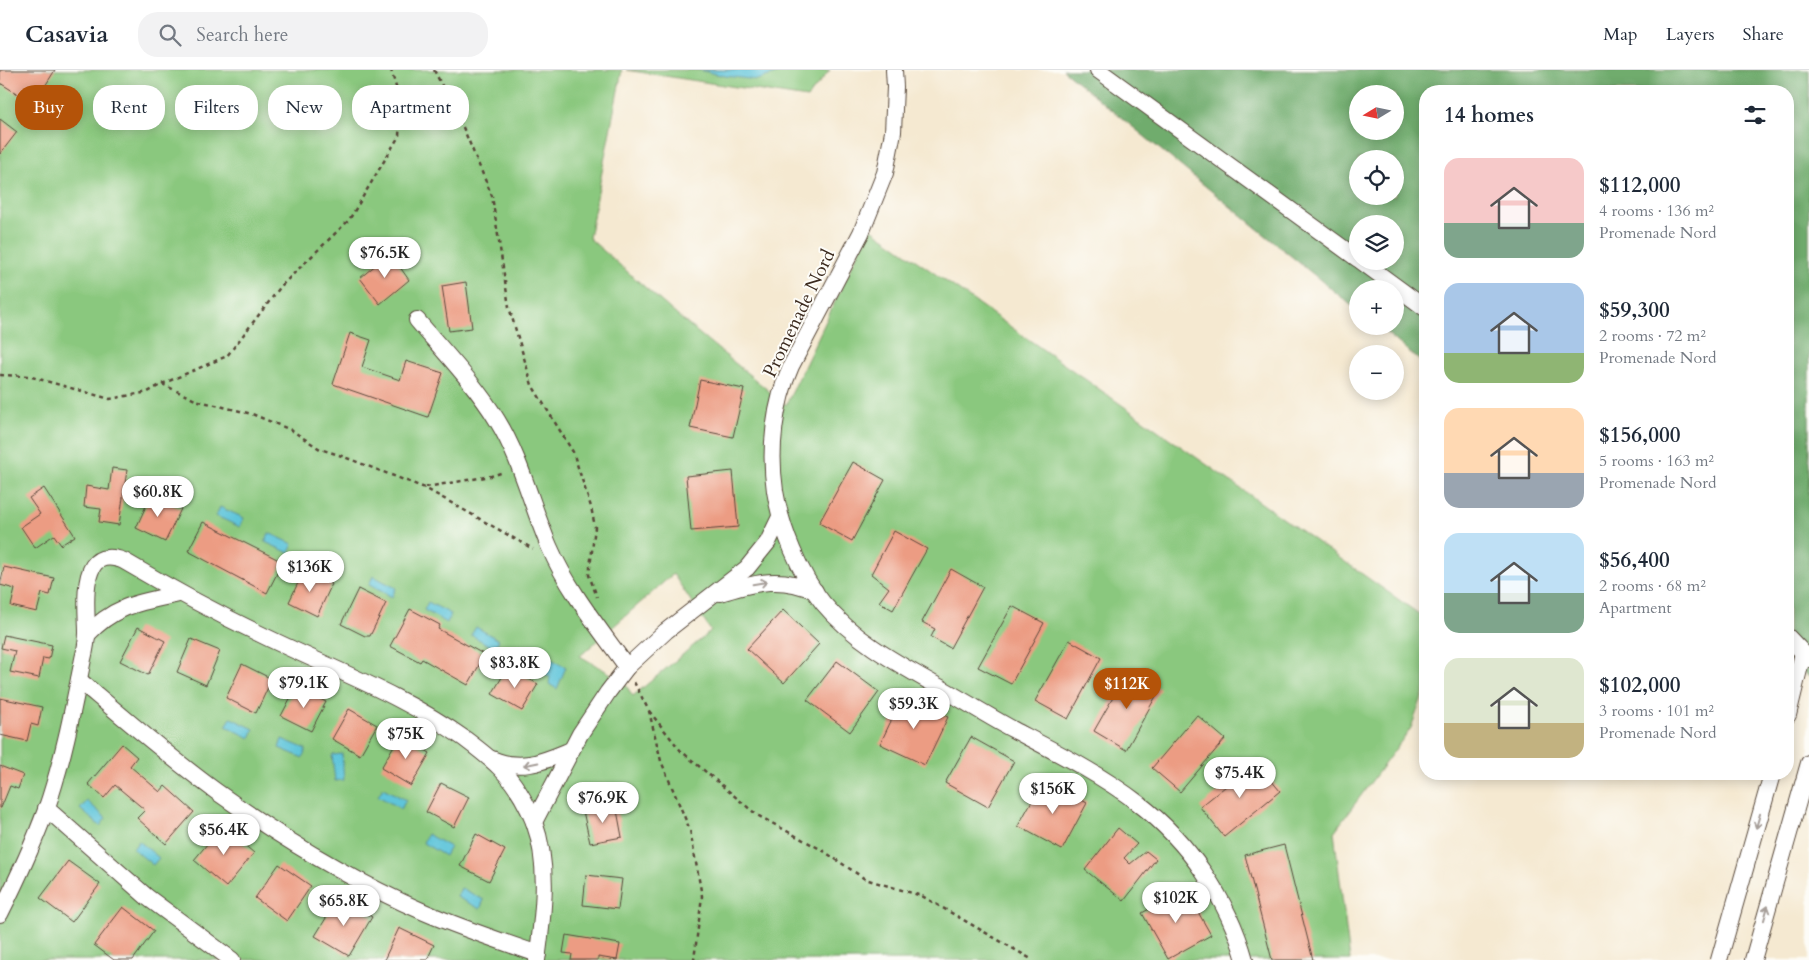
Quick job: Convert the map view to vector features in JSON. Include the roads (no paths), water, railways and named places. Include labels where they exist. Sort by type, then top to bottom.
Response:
[{"type":"street","name":"Promenade Nord","points":[[894,70],[893,132],[884,173],[861,233],[784,382],[776,415],[772,458],[774,485],[780,517],[802,570],[824,604],[844,625],[870,645],[1122,791],[1155,817],[1184,847],[1221,900],[1237,935],[1245,960]]},
{"type":"street","points":[[1098,70],[1349,252]]},
{"type":"street","points":[[1373,270],[1419,304]]},
{"type":"street","points":[[417,320],[494,415],[520,466],[549,546],[557,562],[576,596],[627,667]]},
{"type":"street","points":[[534,822],[571,750],[608,692],[627,667],[666,631],[747,568],[768,542],[780,517]]},
{"type":"street","points":[[0,914],[21,870],[46,808],[62,752],[87,636],[88,579],[93,566],[101,559],[111,558],[124,561],[179,594],[409,705],[452,730],[490,758],[502,764],[520,766],[546,760],[571,750]]},
{"type":"street","points":[[713,594],[776,581],[799,584],[815,591]]},
{"type":"street","points":[[87,636],[98,623],[118,610],[141,602],[179,594]]},
{"type":"street","points":[[1794,643],[1806,656],[1794,695]]},
{"type":"street","points":[[79,680],[155,744],[202,780],[293,842],[424,912],[537,957],[544,871],[542,850],[534,822],[514,785],[490,758]]},
{"type":"street","points":[[1753,960],[1809,763]]},
{"type":"street","points":[[1719,960],[1770,780]]},
{"type":"street","points":[[46,808],[147,897],[232,960]]},
{"type":"water","points":[[699,70],[787,70],[757,80]]},
{"type":"water","points":[[170,481],[193,492],[189,501],[166,490]]},
{"type":"water","points":[[220,507],[244,518],[240,527],[216,516]]},
{"type":"water","points":[[269,533],[293,544],[289,553],[265,542]]},
{"type":"water","points":[[373,576],[396,588],[392,597],[369,585]]},
{"type":"water","points":[[428,602],[451,614],[447,623],[424,610]]},
{"type":"water","points":[[476,627],[499,640],[494,648],[471,635]]},
{"type":"water","points":[[530,648],[566,667],[557,689],[549,684],[550,677],[524,662]]},
{"type":"water","points":[[231,718],[254,729],[250,738],[226,726]]},
{"type":"water","points":[[282,739],[306,749],[303,758],[279,748]]},
{"type":"water","points":[[342,754],[344,780],[335,781],[332,755]]},
{"type":"water","points":[[383,788],[406,800],[401,809],[378,796]]},
{"type":"water","points":[[87,801],[106,818],[100,826],[80,809]]},
{"type":"water","points":[[427,834],[450,847],[445,856],[423,843]]},
{"type":"water","points":[[139,841],[159,858],[153,865],[133,849]]},
{"type":"water","points":[[461,888],[484,900],[480,909],[457,897]]}]
